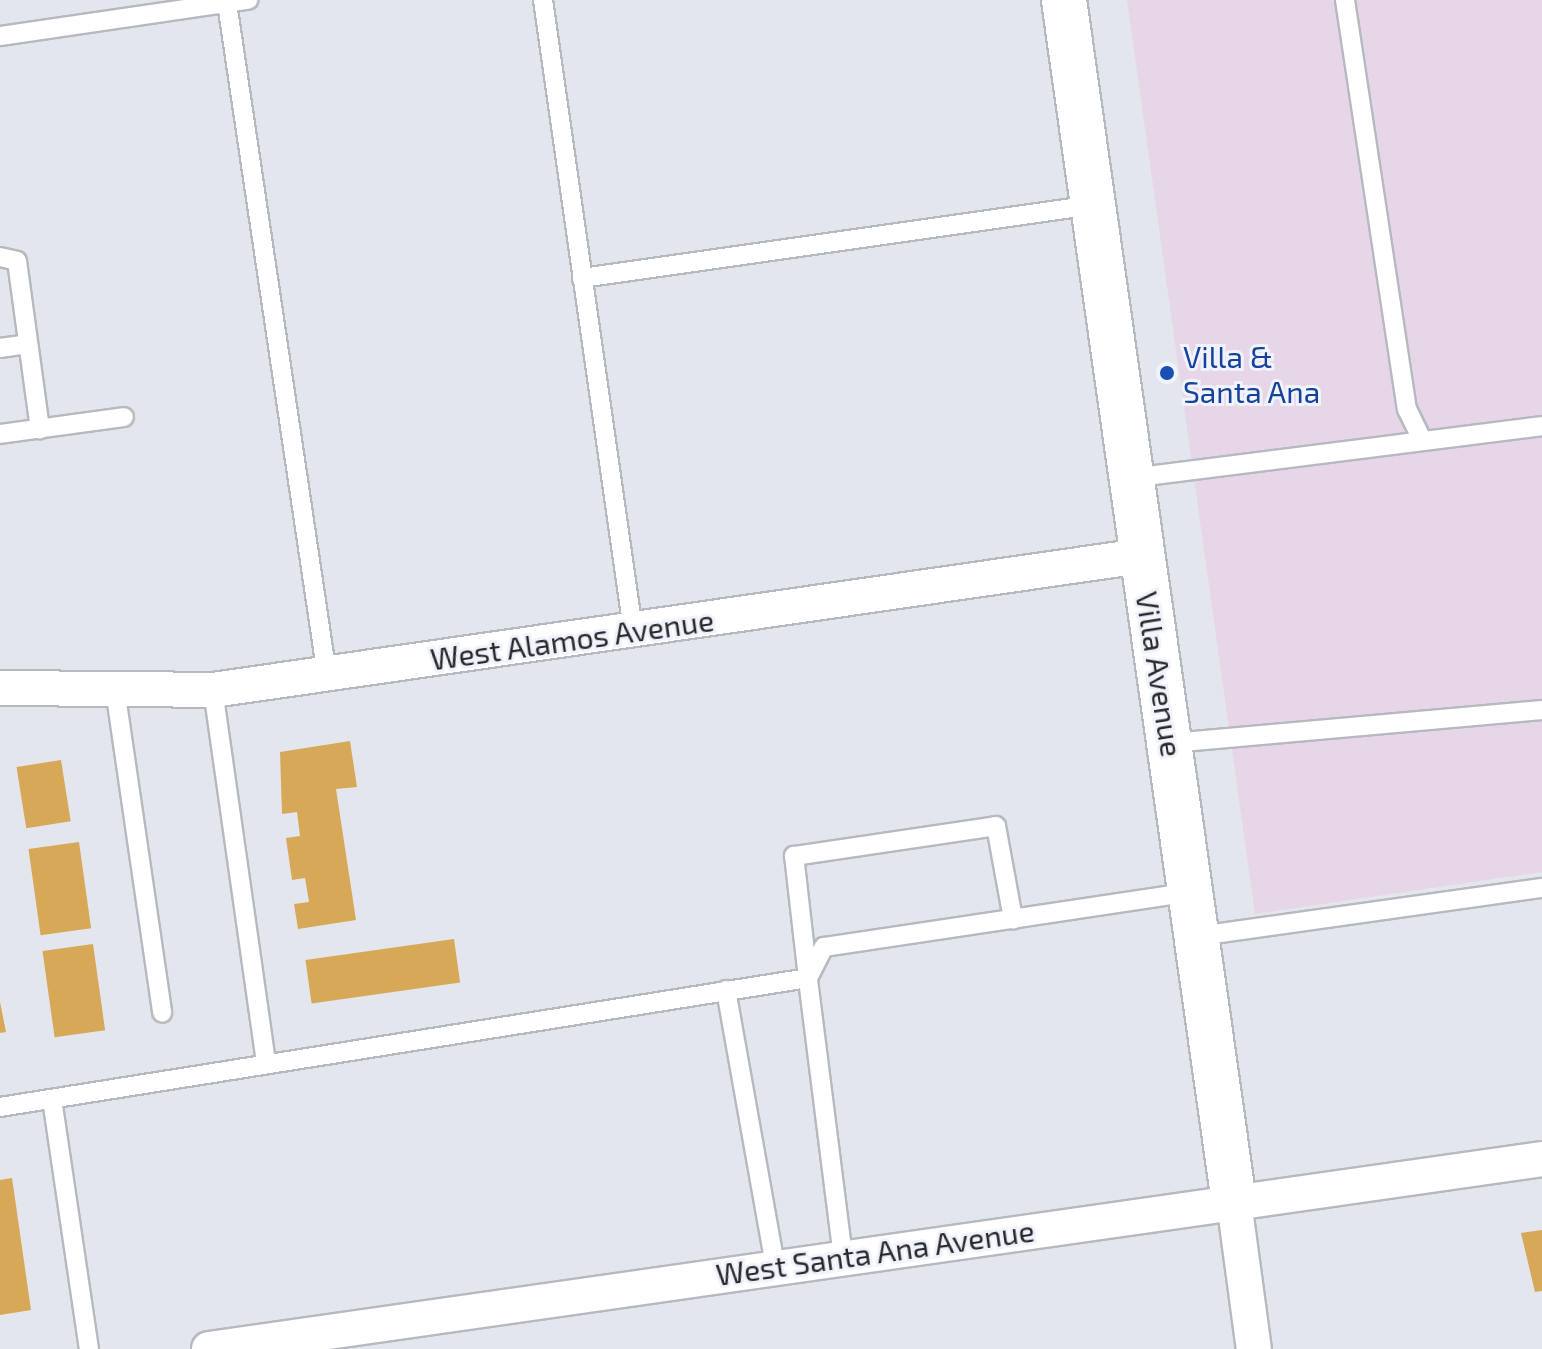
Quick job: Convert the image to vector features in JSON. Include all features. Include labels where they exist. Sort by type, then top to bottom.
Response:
[{"type":"street","name":"Villa Avenue","points":[[1064,0],[1141,556],[1172,743],[1254,1349]]},
{"type":"street","name":"West Alamos Avenue","points":[[0,688],[213,690],[1141,556]]},
{"type":"street","name":"West Santa Ana Avenue","points":[[209,1349],[1542,1159]]},
{"type":"lane","points":[[0,36],[248,0]]},
{"type":"lane","points":[[543,0],[633,630]]},
{"type":"lane","points":[[1345,0],[1407,409],[1421,438]]},
{"type":"lane","points":[[227,3],[327,675]]},
{"type":"lane","points":[[582,278],[1093,205]]},
{"type":"lane","points":[[0,257],[17,261],[40,429]]},
{"type":"lane","points":[[0,348],[28,344]]},
{"type":"lane","points":[[0,434],[124,417]]},
{"type":"lane","points":[[1131,478],[1421,438],[1542,426]]},
{"type":"lane","points":[[115,689],[162,1013]]},
{"type":"lane","points":[[213,690],[266,1061]]},
{"type":"lane","points":[[1172,743],[1542,710]]},
{"type":"lane","points":[[843,1257],[794,856],[996,826],[1013,919]]},
{"type":"lane","points":[[1199,936],[1542,888]]},
{"type":"lane","points":[[808,978],[824,947],[1192,892]]},
{"type":"lane","points":[[0,1107],[266,1061],[808,978]]},
{"type":"lane","points":[[726,990],[775,1266]]},
{"type":"lane","points":[[52,1099],[89,1349]]},
{"type":"shaded area","points":[[1127,0],[1542,0],[1542,872],[1255,914]]},
{"type":"building","points":[[350,741],[357,787],[336,789],[356,920],[298,929],[294,904],[309,902],[305,878],[292,880],[286,838],[300,836],[297,812],[282,814],[280,752]]},
{"type":"building","points":[[61,760],[71,821],[26,828],[17,767]]},
{"type":"building","points":[[79,842],[91,928],[41,935],[28,849]]},
{"type":"building","points":[[454,939],[460,983],[312,1003],[305,960]]},
{"type":"building","points":[[93,944],[105,1030],[55,1037],[42,951]]},
{"type":"building","points":[[0,1002],[6,1032],[0,1033]]},
{"type":"building","points":[[12,1178],[31,1310],[0,1315],[0,1180]]},
{"type":"building","points":[[1542,1230],[1542,1291],[1535,1292],[1521,1233]]},
{"type":"place","name":"Villa & Santa Ana","points":[[1167,373]]}]
